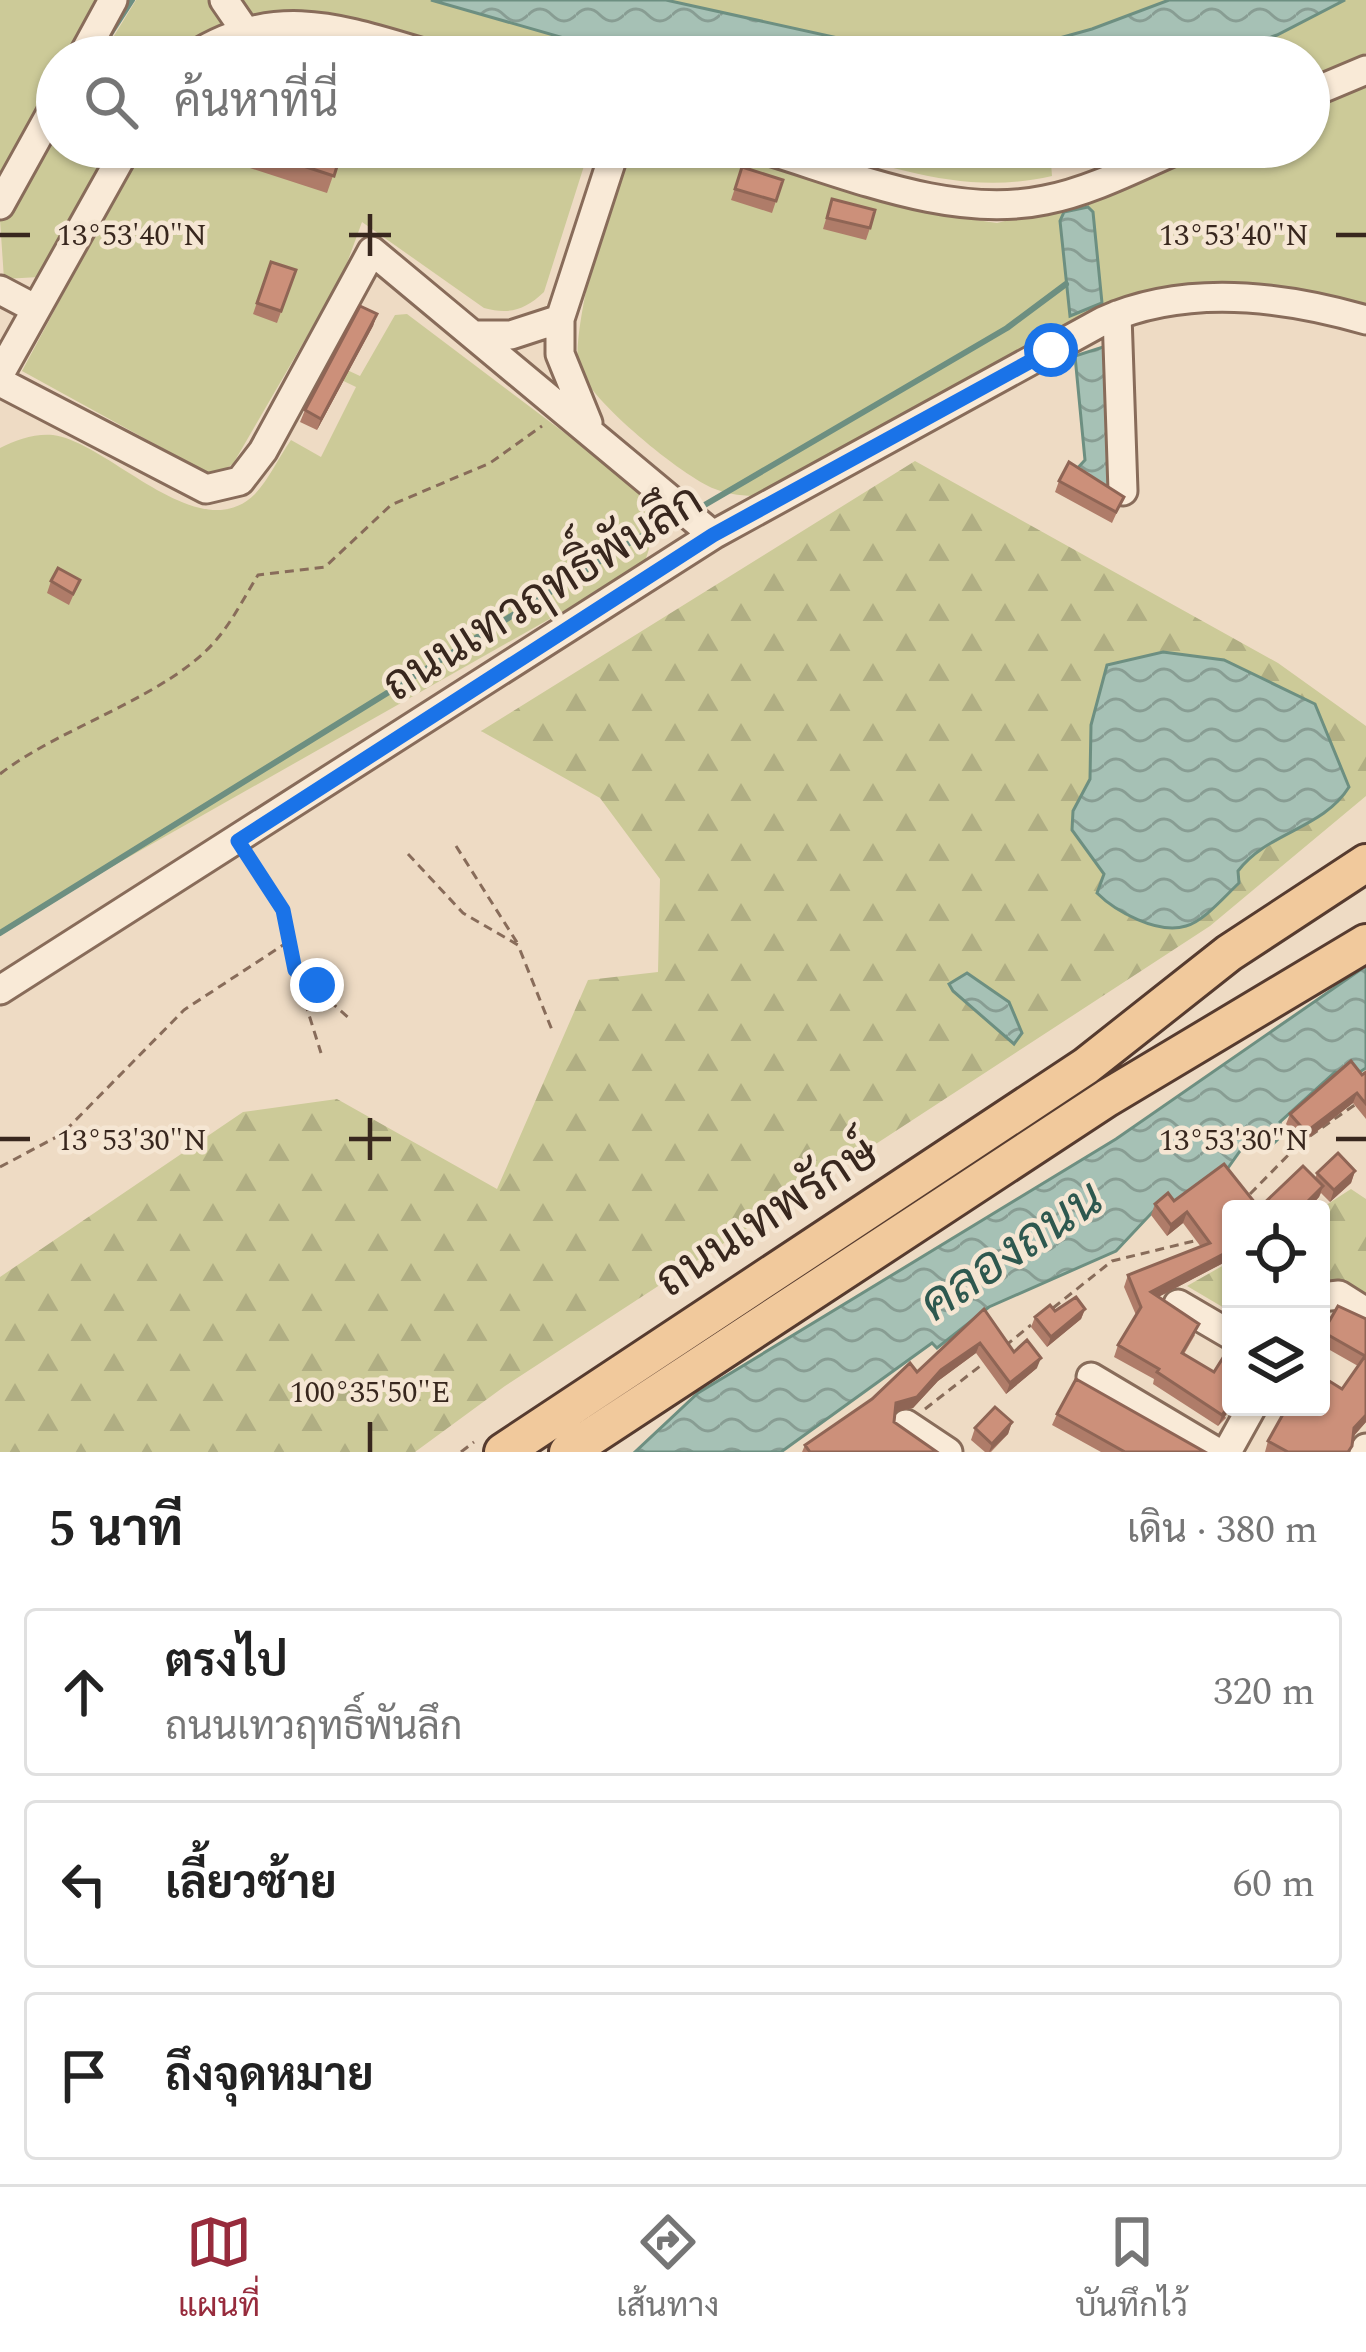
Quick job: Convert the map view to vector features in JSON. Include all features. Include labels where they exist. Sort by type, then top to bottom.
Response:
[{"type":"main road","name":"ถนนเทพรักษ์","points":[[503,1452],[1085,1066],[1228,953],[1366,863]]},
{"type":"main road","name":"ถนนเทพรักษ์","points":[[1106,1098],[1366,886]]},
{"type":"main road","name":"ถนนเทพรักษ์","points":[[1085,1066],[1366,917]]},
{"type":"main road","name":"ถนนเทพรักษ์","points":[[568,1452],[1106,1098],[1366,943]]},
{"type":"street","points":[[93,36],[113,0]]},
{"type":"street","points":[[224,0],[246,32]]},
{"type":"street","points":[[237,36],[308,23],[357,36]]},
{"type":"street","points":[[1330,85],[1366,70]]},
{"type":"street","points":[[0,205],[36,140]]},
{"type":"street","points":[[112,168],[18,300],[0,378],[206,489],[240,481],[263,451],[372,251],[713,535]]},
{"type":"street","points":[[596,438],[560,354],[560,319],[609,168]]},
{"type":"street","points":[[830,168],[950,202],[1045,200],[1133,168]]},
{"type":"street","name":"ถนนเทวฤทธิ์พันลึก","points":[[0,990],[713,535],[1110,318],[1156,303],[1240,298],[1320,307],[1366,320]]},
{"type":"street","points":[[1110,318],[1123,491]]},
{"type":"street","points":[[473,335],[511,335],[560,319]]},
{"type":"street","points":[[1330,1296],[1339,1295],[1366,1312]]},
{"type":"street","points":[[1178,1304],[1222,1330]]},
{"type":"street","points":[[1090,1377],[1217,1452]]},
{"type":"street","points":[[1227,1452],[1247,1416]]},
{"type":"street","points":[[906,1424],[948,1452]]},
{"type":"path","points":[[0,774],[71,729],[130,703],[215,642],[258,575],[326,567],[391,505],[490,463],[528,441],[560,407]]},
{"type":"path","points":[[238,841],[283,910],[286,944],[321,1053]]},
{"type":"path","points":[[457,846],[518,945],[552,1030]]},
{"type":"path","points":[[408,854],[463,913],[518,945]]},
{"type":"path","points":[[0,1167],[62,1135],[184,1010],[286,944]]},
{"type":"path","points":[[295,970],[351,1020]]},
{"type":"path","points":[[1245,1200],[1294,1148],[1366,1097]]},
{"type":"path","points":[[906,1424],[1112,1262],[1211,1237]]},
{"type":"green space","points":[[0,0],[106,0],[87,36],[36,36],[36,130],[0,196]]},
{"type":"green space","points":[[136,0],[1366,0],[1366,53],[1330,68],[1330,36],[416,36],[297,11],[238,18],[208,36],[114,36]]},
{"type":"green space","points":[[1366,85],[1366,304],[1264,285],[1233,284],[1136,297],[1101,309],[760,496],[721,491],[682,470],[618,417],[579,368],[580,323],[595,254],[623,168],[773,168],[921,212],[997,223],[1104,196],[1170,168],[1330,168],[1330,100]]},
{"type":"green space","points":[[36,162],[36,168],[100,168],[39,277],[4,279],[0,220]]},
{"type":"green space","points":[[131,168],[583,168],[544,292],[516,309],[484,308],[362,222],[343,274],[233,464],[213,476],[22,371]]},
{"type":"green space","points":[[896,168],[1051,168],[1052,176],[992,183]]},
{"type":"green space","points":[[407,314],[639,489],[652,526],[643,566],[0,930],[0,448],[53,435],[100,455],[181,502],[208,509],[233,508],[255,494],[291,440],[321,457],[356,387],[329,374],[334,364],[360,376],[395,315]]},
{"type":"green space","points":[[915,461],[1278,663],[1366,726],[1366,796],[1210,926],[505,1386],[415,1452],[0,1452],[0,1277],[243,1112],[337,1099],[497,1189],[588,980],[658,972],[660,879],[600,798],[481,731]]},
{"type":"green space","points":[[1351,1189],[1366,1199],[1366,1298],[1330,1280],[1330,1203]]},
{"type":"green space","points":[[1222,1266],[1222,1307],[1187,1286]]},
{"type":"water","points":[[431,0],[666,0],[829,36],[557,36]]},
{"type":"water","points":[[1169,0],[1345,0],[1277,35],[1067,36]]},
{"type":"water","points":[[1088,207],[1093,212],[1102,303],[1070,316],[1060,221],[1064,212]]},
{"type":"water","points":[[1106,346],[1112,493],[1073,473],[1085,460],[1075,356]]},
{"type":"water","points":[[1163,652],[1224,660],[1315,704],[1349,787],[1325,812],[1250,858],[1238,871],[1239,883],[1207,914],[1175,928],[1138,920],[1097,893],[1104,874],[1072,830],[1073,811],[1090,779],[1091,725],[1107,665]]},
{"type":"water","name":"คลองถนน","points":[[1366,966],[1366,1068],[1355,1075],[1335,1072],[1280,1122],[1284,1133],[1268,1149],[1252,1134],[1223,1175],[1171,1210],[1162,1202],[1116,1251],[989,1307],[937,1348],[932,1343],[781,1452],[635,1452],[698,1393],[1116,1139]]},
{"type":"water","points":[[967,973],[1009,1002],[1022,1033],[1014,1044],[953,991],[949,984]]},
{"type":"building","points":[[309,168],[336,168],[334,176]]},
{"type":"building","points":[[742,168],[783,180],[776,201],[735,189]]},
{"type":"building","points":[[832,199],[875,210],[870,228],[827,218]]},
{"type":"building","points":[[271,262],[296,270],[281,311],[257,303]]},
{"type":"building","points":[[360,306],[377,314],[321,419],[305,410]]},
{"type":"building","points":[[1069,462],[1124,497],[1116,512],[1059,481]]},
{"type":"building","points":[[58,568],[80,580],[73,594],[51,581]]},
{"type":"building","points":[[1351,1061],[1362,1075],[1366,1072],[1366,1104],[1357,1093],[1306,1132],[1290,1114]]},
{"type":"building","points":[[1338,1153],[1355,1171],[1334,1190],[1317,1173]]},
{"type":"building","points":[[1224,1164],[1253,1200],[1222,1200],[1222,1255],[1151,1292],[1199,1324],[1182,1353],[1214,1372],[1222,1359],[1222,1415],[1118,1345],[1141,1307],[1128,1275],[1210,1243],[1187,1212],[1171,1225],[1155,1204],[1168,1193],[1174,1201]]},
{"type":"building","points":[[1303,1166],[1323,1186],[1309,1200],[1267,1200]]},
{"type":"building","points":[[1076,1297],[1085,1309],[1051,1337],[1035,1317],[1050,1305],[1055,1311]]},
{"type":"building","points":[[1338,1306],[1366,1319],[1366,1415],[1354,1428],[1348,1452],[1288,1452],[1268,1441],[1282,1416],[1330,1416],[1330,1382],[1342,1389],[1365,1356],[1330,1336],[1330,1320]]},
{"type":"building","points":[[984,1309],[1014,1352],[1027,1340],[1041,1358],[1010,1383],[980,1343],[941,1370],[917,1397],[896,1403],[894,1422],[937,1452],[810,1452],[805,1445],[872,1399],[910,1363],[917,1372]]},
{"type":"building","points":[[1076,1379],[1205,1452],[1125,1452],[1057,1414]]},
{"type":"building","points":[[995,1407],[1012,1422],[992,1444],[975,1428]]},
{"type":"waterway","points":[[109,36],[132,0]]},
{"type":"waterway","points":[[696,510],[1007,328],[1066,284]]},
{"type":"waterway","points":[[0,933],[634,540],[679,518]]},
{"type":"route","points":[[317,985],[295,970],[286,944],[283,910],[238,841],[713,535],[1051,350]]}]
